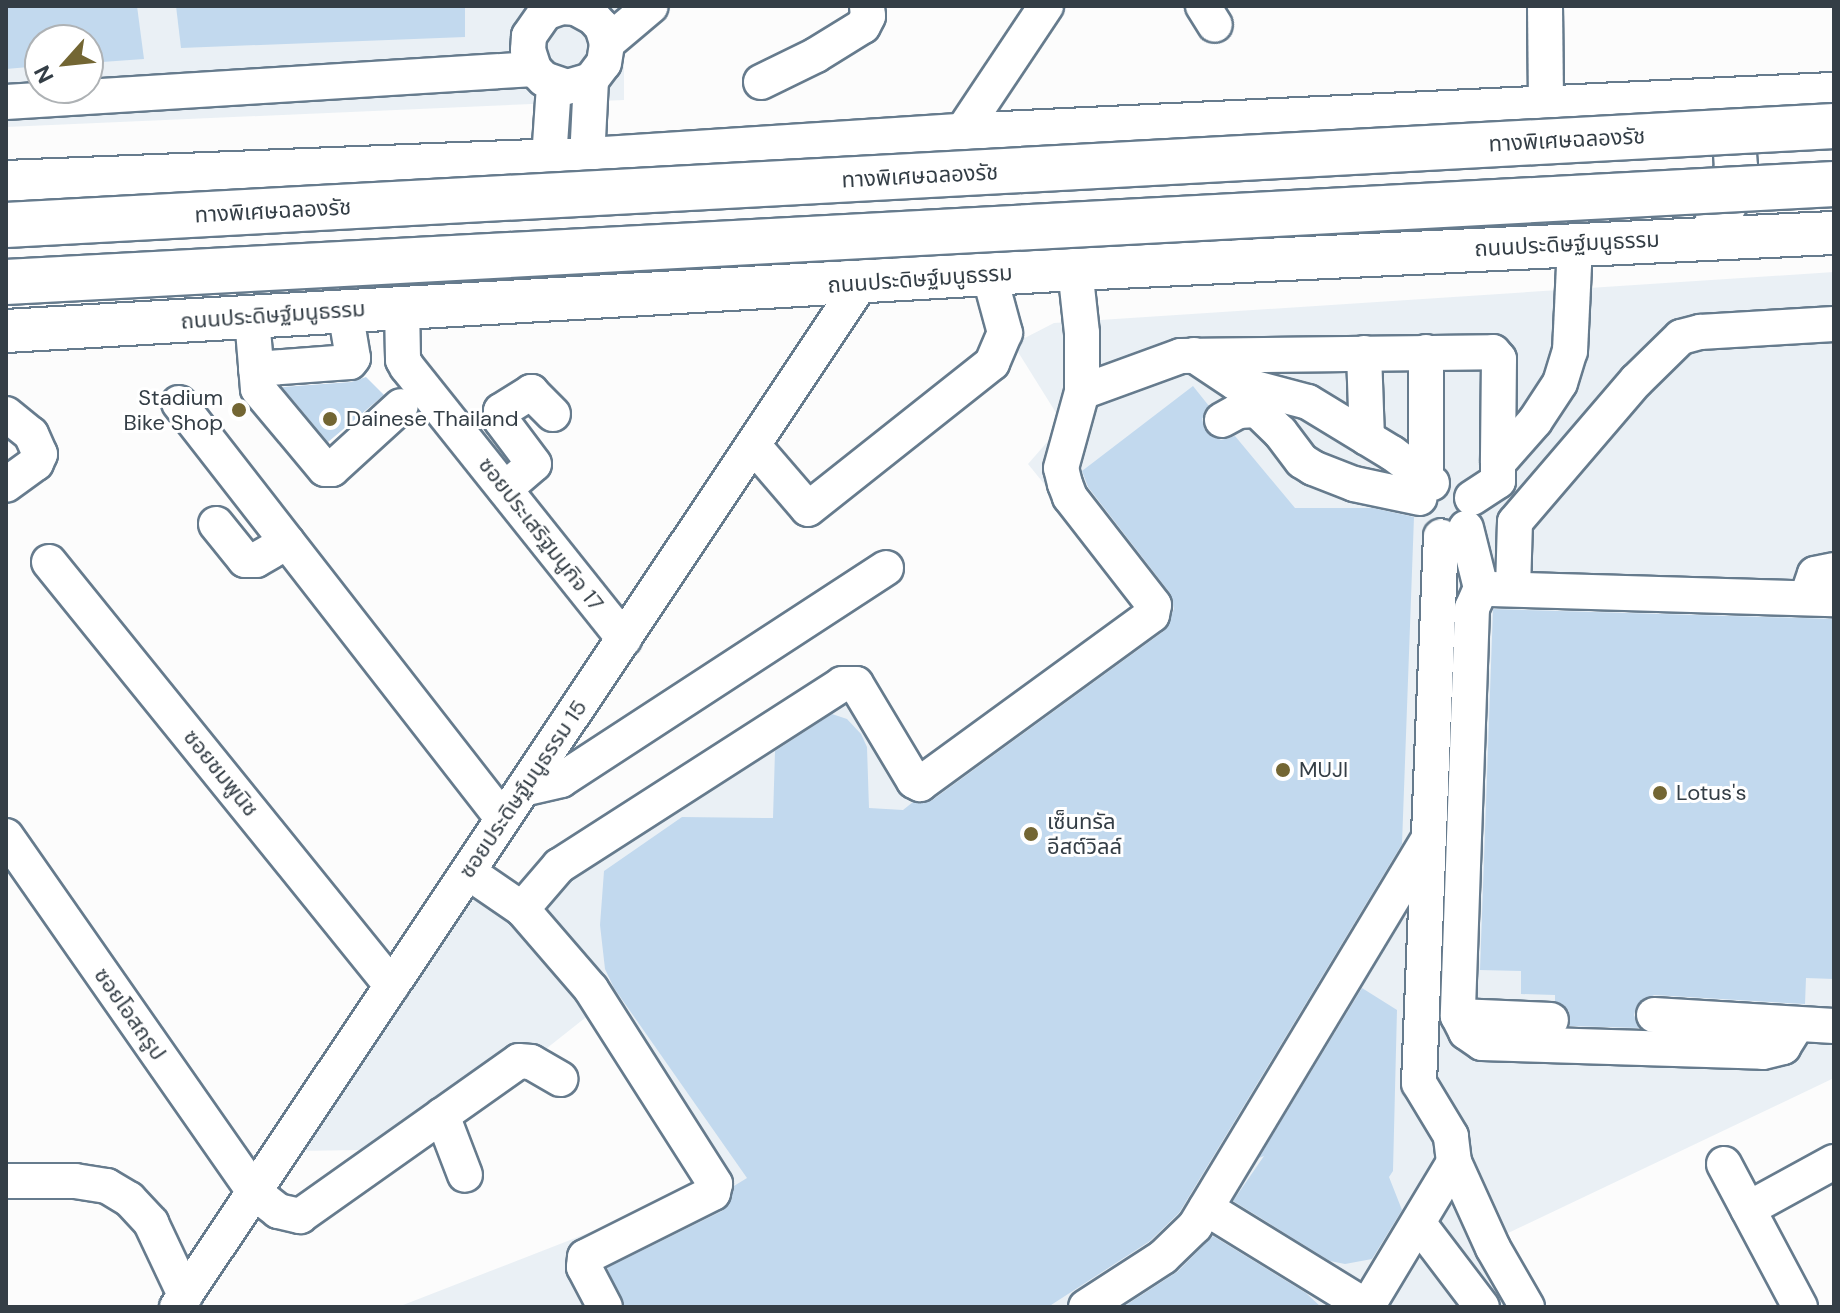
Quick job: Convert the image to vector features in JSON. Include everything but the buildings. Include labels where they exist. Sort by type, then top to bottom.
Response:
[{"type":"highway","name":"ทางพิเศษฉลองรัช","points":[[6,225],[1834,126]]},
{"type":"highway","points":[[6,282],[1834,184]]},
{"type":"main road","points":[[6,182],[568,159],[960,135],[1834,94]]},
{"type":"main road","points":[[1786,96],[1762,130],[1757,145],[1759,173],[1771,199],[1821,233]]},
{"type":"main road","points":[[1689,101],[1723,117],[1734,139],[1736,167],[1729,198],[1707,236]]},
{"type":"main road","name":"ถนนประดิษฐ์มนูธรรม","points":[[6,331],[1075,269],[1707,236],[1821,233]]},
{"type":"street","points":[[598,22],[651,6]]},
{"type":"street","points":[[761,82],[816,55],[863,26],[868,16],[867,6]]},
{"type":"street","points":[[960,135],[1046,6]]},
{"type":"street","points":[[1545,6],[1546,106]]},
{"type":"street","points":[[562,7],[576,8],[598,22],[604,63],[591,80],[568,159],[544,77],[528,50],[529,36],[544,10],[562,7]]},
{"type":"street","points":[[6,102],[544,77],[567,87],[591,80]]},
{"type":"street","points":[[1498,463],[1550,401],[1565,368],[1570,351],[1575,245]]},
{"type":"street","points":[[522,909],[559,866],[842,684],[856,684],[914,781],[920,784],[1152,615],[1154,605],[1070,497],[1061,468],[1082,392],[1082,333],[1075,269]]},
{"type":"street","points":[[753,445],[808,509],[992,363],[1005,333],[989,274]]},
{"type":"street","name":"ซอยประดิษฐ์มนูธรรม 15","points":[[181,1301],[861,283]]},
{"type":"street","name":"ซอยประเสริฐมนูกิจ 17","points":[[402,306],[403,360],[624,639]]},
{"type":"street","points":[[256,369],[350,362],[353,358],[345,310]]},
{"type":"street","points":[[252,318],[258,389],[328,470],[401,406]]},
{"type":"street","points":[[1797,1025],[1783,1047],[1763,1052],[1482,1043],[1466,1032],[1458,1016],[1472,608],[1497,588],[1515,522],[1636,381],[1681,337],[1700,332],[1834,324]]},
{"type":"street","points":[[1082,392],[1158,361],[1194,355],[1426,352],[1497,354],[1498,481],[1460,521],[1422,522],[1426,487],[1426,352]]},
{"type":"street","points":[[1364,353],[1367,438]]},
{"type":"street","points":[[1194,355],[1236,383],[1308,402],[1367,438],[1426,487]]},
{"type":"street","points":[[505,489],[534,464],[501,420],[501,411],[531,392],[553,414]]},
{"type":"street","points":[[179,403],[503,819]]},
{"type":"street","points":[[1222,420],[1238,411],[1257,410],[1280,432],[1302,461],[1354,484],[1426,487],[1456,482],[1460,521],[1429,838],[1419,1083],[1451,1136],[1454,1162],[1490,1240],[1527,1307]]},
{"type":"street","points":[[6,414],[31,434],[40,454],[36,463],[6,485]]},
{"type":"street","points":[[1460,521],[1497,588]]},
{"type":"street","points":[[216,524],[245,560],[256,560],[287,542]]},
{"type":"street","name":"ซอยชมพูนิช","points":[[49,562],[392,986]]},
{"type":"street","points":[[523,789],[561,780],[886,568]]},
{"type":"street","points":[[1497,588],[1820,598],[1815,574],[1834,570]]},
{"type":"street","name":"ซอยโอสถรูป","points":[[6,836],[254,1192]]},
{"type":"street","points":[[1086,1307],[1163,1257],[1195,1226],[1429,838]]},
{"type":"street","points":[[468,872],[522,909],[591,989],[715,1184],[713,1193],[585,1257],[584,1267],[605,1307]]},
{"type":"street","points":[[1654,1015],[1834,1026]]},
{"type":"street","points":[[1458,1016],[1551,1020]]},
{"type":"street","points":[[254,1192],[278,1211],[300,1216],[519,1061],[531,1062],[561,1079]]},
{"type":"street","points":[[442,1115],[465,1175]]},
{"type":"street","points":[[1206,1208],[1367,1307],[1454,1162]]},
{"type":"street","points":[[1748,1209],[1834,1162]]},
{"type":"street","points":[[1724,1164],[1800,1307]]},
{"type":"street","points":[[6,1181],[75,1181],[107,1186],[129,1199],[151,1223],[181,1301]]},
{"type":"street","points":[[1419,1224],[1482,1307]]},
{"type":"shaded area","points":[[6,6],[668,6],[624,39],[624,100],[6,127]]},
{"type":"shaded area","points":[[1834,272],[1834,1078],[1506,1234],[1480,1253],[1509,1307],[398,1307],[701,1189],[590,1014],[383,1178],[361,1150],[298,1151],[488,869],[518,893],[843,670],[922,774],[1143,606],[1028,464],[1063,424],[1013,344],[1054,323]]},
{"type":"place","name":"Stadium Bike Shop","points":[[239,410]]},
{"type":"place","name":"Dainese Thailand","points":[[330,419]]},
{"type":"place","name":"MUJI","points":[[1283,770]]},
{"type":"place","name":"Lotus's","points":[[1660,793]]},
{"type":"place","name":"เซ็นทรัล อีสต์วิลล์","points":[[1031,834]]}]
